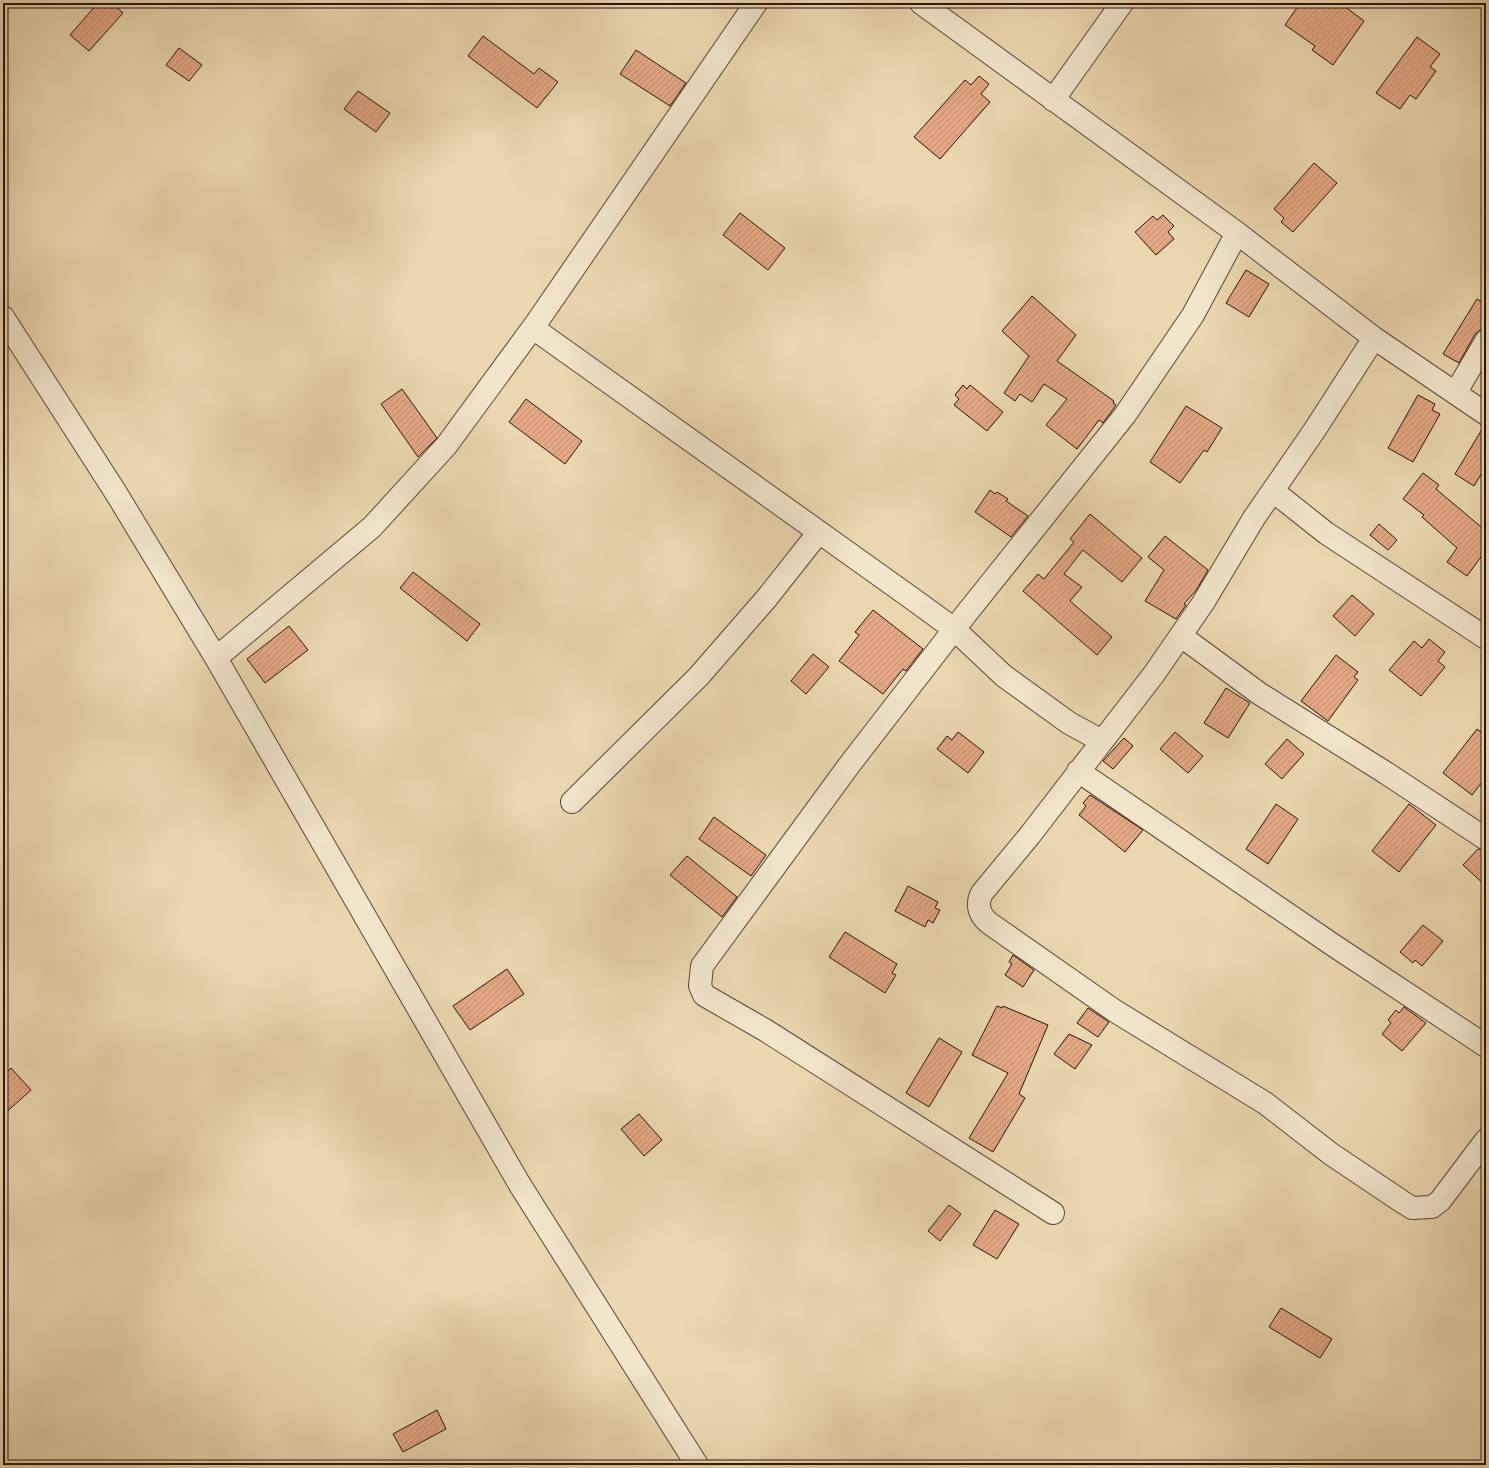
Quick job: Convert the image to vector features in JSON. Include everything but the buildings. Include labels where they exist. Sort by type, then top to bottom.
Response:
[{"type":"street","points":[[216,658],[372,527],[446,446],[533,328],[756,3]]},
{"type":"street","points":[[921,3],[1237,233],[1374,338],[1456,392],[1486,414]]},
{"type":"street","points":[[1054,100],[1122,3]]},
{"type":"street","points":[[1053,1213],[772,1034],[704,995],[700,986],[702,966],[850,764],[954,629],[1125,415],[1192,315],[1237,233]]},
{"type":"street","points":[[3,317],[116,493],[216,658],[520,1185],[697,1465]]},
{"type":"street","points":[[533,328],[954,629],[1004,676],[1069,723],[1102,741]]},
{"type":"street","points":[[1374,338],[1314,431],[1254,518],[1204,603],[1181,636],[1154,674],[1030,835],[982,893],[978,904],[982,918],[1115,1011],[1265,1103],[1331,1154],[1412,1208],[1432,1207],[1440,1201],[1486,1140]]},
{"type":"street","points":[[1456,392],[1486,341]]},
{"type":"street","points":[[1273,491],[1326,532],[1486,638]]},
{"type":"street","points":[[572,802],[699,676],[766,599],[819,532]]},
{"type":"street","points":[[1181,636],[1260,694],[1386,773],[1486,839]]},
{"type":"street","points":[[1078,771],[1326,940],[1486,1046]]}]
